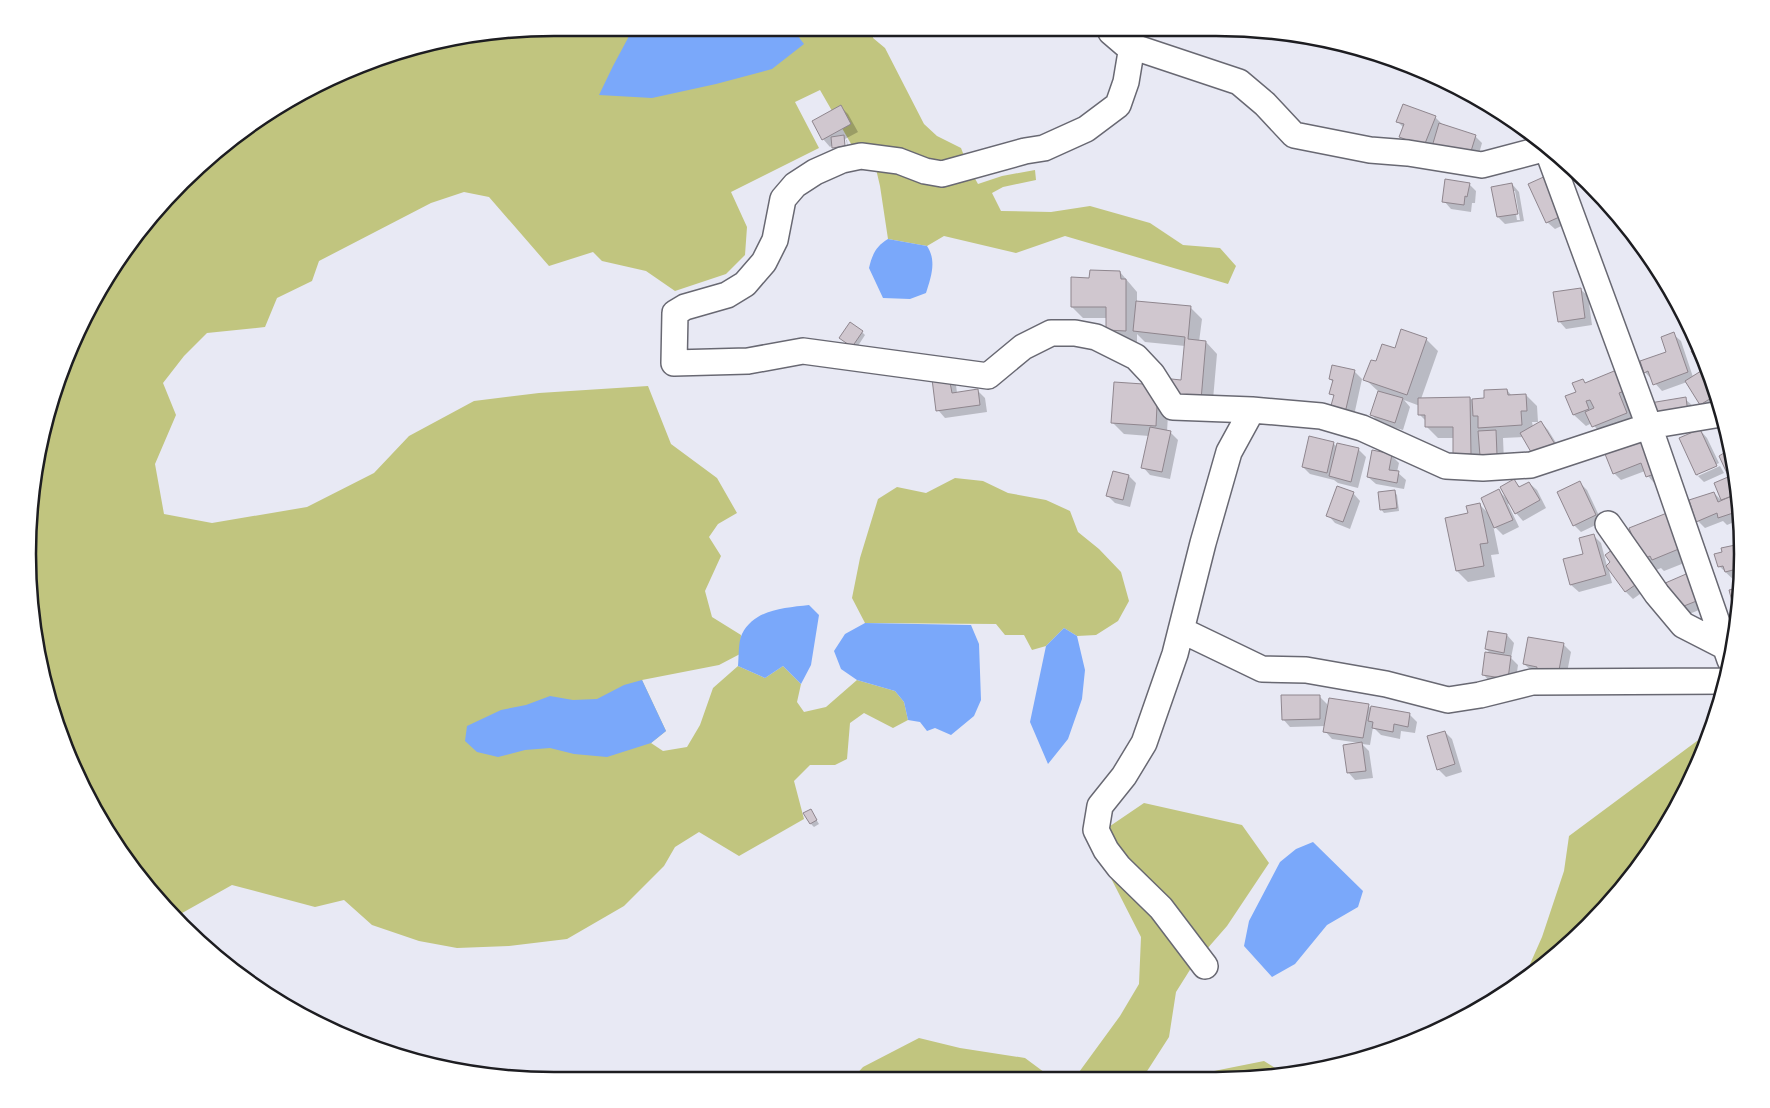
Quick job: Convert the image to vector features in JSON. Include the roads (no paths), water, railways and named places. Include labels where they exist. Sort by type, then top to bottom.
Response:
[{"type":"street","points":[[1116,36],[1125,44],[1239,82],[1265,104],[1294,135],[1370,150],[1408,153],[1482,166],[1539,149]]},
{"type":"street","points":[[1132,46],[1126,82],[1118,105],[1086,129],[1044,148],[1025,151],[942,174],[925,171],[899,161],[861,156],[842,160],[815,172],[795,185],[783,199],[775,240],[764,262],[745,284],[727,295],[686,307],[675,313],[674,363],[748,361],[803,351],[988,376],[1023,347],[1051,333],[1075,333],[1096,337],[1136,357],[1152,374],[1173,407],[1252,410],[1321,416],[1362,428],[1446,466],[1483,468],[1531,465],[1649,426],[1714,415]]},
{"type":"street","points":[[1552,161],[1649,426],[1725,648]]},
{"type":"street","points":[[1205,966],[1161,908],[1119,867],[1106,850],[1096,830],[1100,806],[1124,776],[1144,743],[1176,654],[1203,543],[1229,452],[1252,410]]},
{"type":"street","points":[[1608,524],[1657,594],[1683,625],[1725,651]]},
{"type":"street","points":[[1182,630],[1262,669],[1306,670],[1386,684],[1448,700],[1480,695],[1532,682],[1718,681]]},
{"type":"water","points":[[628,36],[798,36],[804,44],[772,69],[716,84],[652,98],[599,95]]},
{"type":"water","points":[[888,239],[927,246],[932,257],[932,263],[926,293],[910,299],[883,298],[869,268],[875,251]]},
{"type":"water","points":[[809,605],[819,615],[811,665],[801,684],[783,666],[765,678],[738,666],[739,645],[742,634],[754,619],[771,611]]},
{"type":"water","points":[[865,623],[971,625],[979,644],[981,700],[974,716],[951,735],[935,728],[927,731],[920,722],[908,720],[904,702],[895,691],[857,680],[841,669],[834,651],[845,634]]},
{"type":"water","points":[[1064,628],[1077,636],[1085,670],[1082,699],[1068,739],[1048,764],[1030,722],[1046,646]]},
{"type":"water","points":[[642,680],[666,731],[651,743],[607,757],[574,754],[550,748],[525,750],[498,757],[477,752],[465,741],[467,726],[501,710],[526,705],[550,696],[573,700],[597,699],[624,685]]},
{"type":"water","points":[[1313,842],[1363,891],[1358,907],[1327,925],[1295,964],[1272,977],[1244,946],[1249,921],[1280,862],[1296,849]]}]
